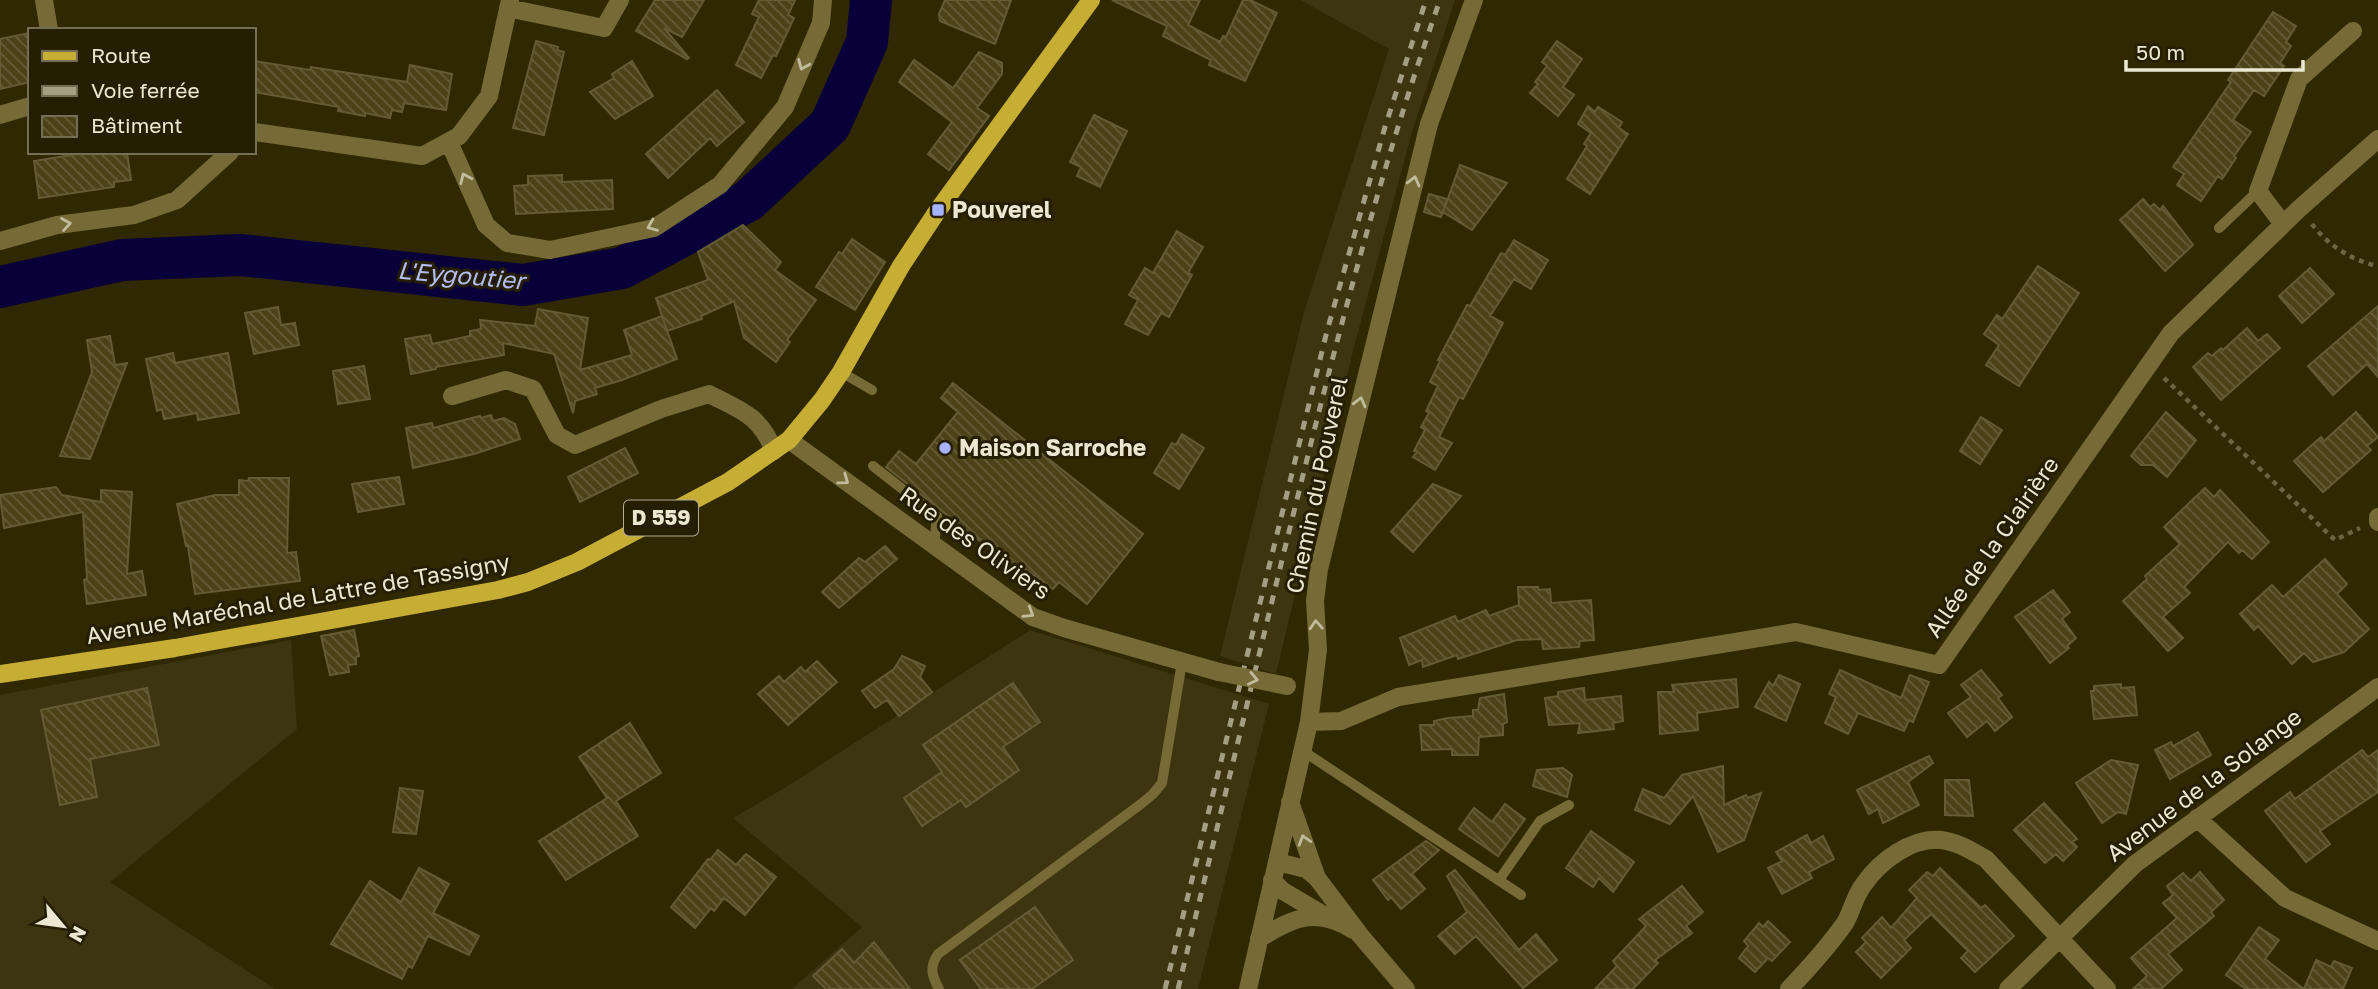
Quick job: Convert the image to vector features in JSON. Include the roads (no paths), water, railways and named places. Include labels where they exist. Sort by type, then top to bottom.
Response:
[{"type":"main road","name":"Avenue Maréchal de Lattre de Tassigny","points":[[0,674],[175,648],[498,590],[528,582],[577,562],[728,482],[789,440],[822,400],[841,372],[901,266],[938,210],[1091,0]]},
{"type":"street","points":[[44,0],[48,28]]},
{"type":"street","points":[[256,132],[422,156],[459,136],[489,96],[509,4],[604,29],[620,0]]},
{"type":"street","points":[[449,142],[486,225],[507,243],[550,250],[654,228],[720,185],[785,107],[821,23],[823,0]]},
{"type":"street","name":"Chemin du Pouverel","points":[[1248,989],[1309,722],[1318,650],[1315,601],[1319,569],[1429,124],[1474,0]]},
{"type":"street","points":[[2283,224],[2258,191],[2299,79],[2353,32]]},
{"type":"street","points":[[0,115],[28,107]]},
{"type":"street","name":"Allée de la Clairière","points":[[1309,722],[1341,720],[1398,697],[1796,632],[1939,665],[2171,333],[2300,208],[2378,139]]},
{"type":"street","points":[[0,241],[57,225],[134,215],[177,200],[228,154]]},
{"type":"street","points":[[452,396],[506,380],[533,389],[557,435],[575,445],[661,409],[709,394],[758,422],[774,451]]},
{"type":"street","name":"Rue des Oliviers","points":[[789,440],[1033,617],[1182,662],[1312,692]]},
{"type":"street","name":"Avenue de la Solange","points":[[2008,989],[2135,864],[2378,687]]},
{"type":"street","points":[[1290,802],[1317,878]]},
{"type":"street","points":[[2197,818],[2285,898],[2378,941]]},
{"type":"street","points":[[1789,989],[1823,954],[1846,920],[1863,884],[1887,860],[1908,846],[1940,840],[1965,846],[1986,859],[2107,989]]},
{"type":"street","points":[[1277,862],[1306,869],[1317,878],[1360,935],[1406,989]]},
{"type":"street","points":[[1272,880],[1283,891],[1360,935]]},
{"type":"street","points":[[1259,939],[1297,919],[1327,917]]},
{"type":"lane","points":[[2218,228],[2258,191]]},
{"type":"lane","points":[[841,372],[872,390]]},
{"type":"lane","points":[[873,466],[937,516],[934,546]]},
{"type":"lane","points":[[939,989],[932,970],[933,961],[938,954],[1141,804],[1162,783],[1182,662]]},
{"type":"lane","points":[[1303,751],[1521,895]]},
{"type":"lane","points":[[1499,880],[1540,821],[1569,805]]},
{"type":"waterway","name":"L'Eygoutier","points":[[0,287],[122,260],[240,255],[523,285],[622,268],[748,201],[830,125],[867,42],[871,0]]},
{"type":"railway","points":[[1165,989],[1327,331],[1385,127],[1426,0]]},
{"type":"railway","points":[[1178,989],[1336,346],[1374,206],[1440,0]]},
{"type":"place","name":"Pouverel","points":[[938,210]]},
{"type":"place","name":"Maison Sarroche","points":[[945,448]]}]
